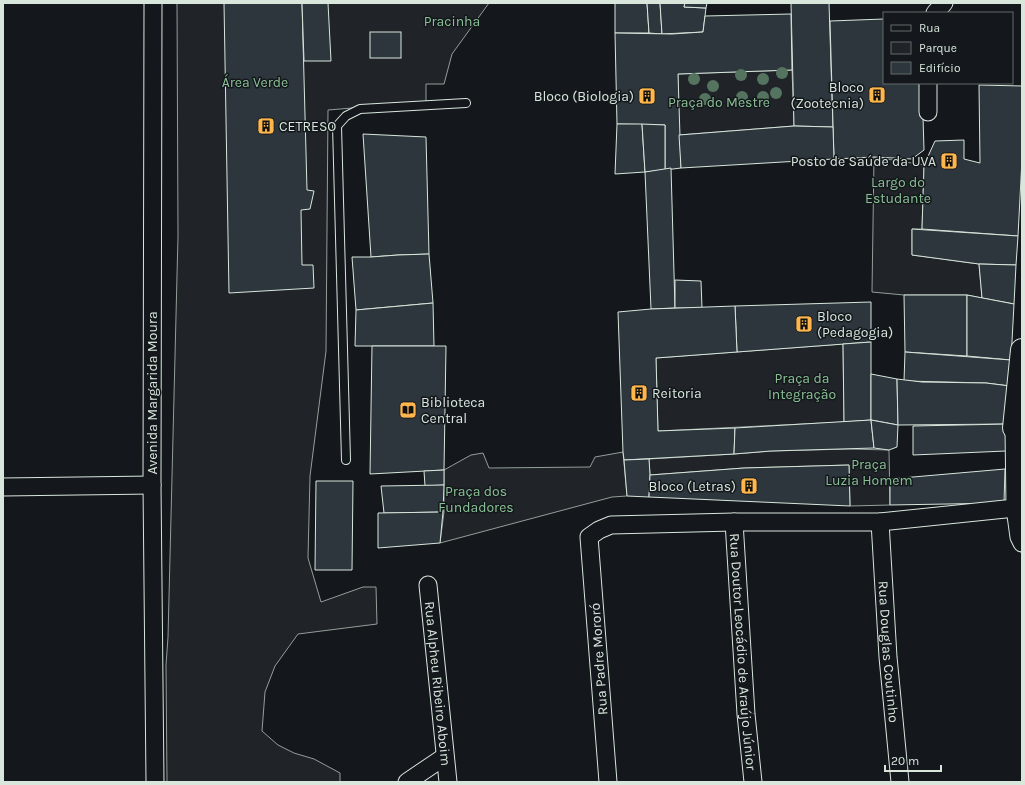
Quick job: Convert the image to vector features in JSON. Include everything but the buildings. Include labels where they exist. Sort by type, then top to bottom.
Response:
[{"type":"main road","points":[[1018,426],[1022,350]]},
{"type":"street","name":"Avenida Margarida Moura","points":[[153,3],[152,485],[155,782]]},
{"type":"street","points":[[936,12],[944,3]]},
{"type":"street","points":[[928,84],[928,112]]},
{"type":"street","points":[[1018,426],[1016,508],[1019,537],[1022,543]]},
{"type":"street","points":[[3,487],[152,485]]},
{"type":"street","points":[[734,522],[880,522],[1016,508]]},
{"type":"street","name":"Rua Padre Mororó","points":[[608,782],[590,536],[611,524],[734,522]]},
{"type":"street","name":"Rua Doutor Leocádio de Araújo Júnior","points":[[734,522],[746,714],[753,782]]},
{"type":"street","name":"Rua Douglas Coutinho","points":[[880,522],[888,657],[900,782]]},
{"type":"street","name":"Rua Alpheu Ribeiro Aboim","points":[[428,585],[444,757],[448,782]]},
{"type":"street","points":[[407,782],[444,757]]},
{"type":"lane","points":[[346,460],[337,126],[346,116],[360,109],[466,103]]},
{"type":"green space","name":"Área Verde","points":[[177,3],[489,3],[452,54],[444,84],[426,84],[426,102],[328,110],[326,351],[310,476],[308,558],[321,602],[363,587],[376,587],[377,624],[298,634],[275,666],[265,692],[262,731],[278,745],[294,753],[314,759],[340,773],[340,782],[167,782],[166,665],[168,637],[178,236]]},
{"type":"green space","name":"Praça do Mestre","points":[[792,70],[794,126],[679,135],[678,74]]},
{"type":"green space","name":"Largo do Estudante","points":[[874,157],[924,165],[922,229],[912,229],[912,255],[979,264],[982,298],[967,295],[904,295],[872,292]]},
{"type":"green space","name":"Praça da Integração","points":[[843,344],[844,422],[658,431],[656,358]]},
{"type":"green space","name":"Praça Luzia Homem","points":[[849,449],[889,450],[890,505],[850,506],[849,465],[744,468],[650,475],[649,459],[771,451]]},
{"type":"green space","name":"Praça dos Fundadores","points":[[623,452],[627,496],[612,497],[440,543],[444,512],[444,470],[471,455],[483,453],[489,468],[590,467],[595,457]]},
{"type":"place","name":"Bloco (Zootecnia)","points":[[877,95]]},
{"type":"place","name":"Bloco (Biologia)","points":[[647,96]]},
{"type":"place","name":"CETRESO","points":[[266,126]]},
{"type":"place","name":"Posto de Saúde da UVA","points":[[949,161]]},
{"type":"place","name":"Bloco (Pedagogia)","points":[[804,324]]},
{"type":"place","name":"Reitoria","points":[[639,393]]},
{"type":"place","name":"Biblioteca Central","points":[[408,410]]},
{"type":"place","name":"Bloco (Letras)","points":[[749,486]]},
{"type":"park label","name":"Pracinha","points":[[452,21]]}]
